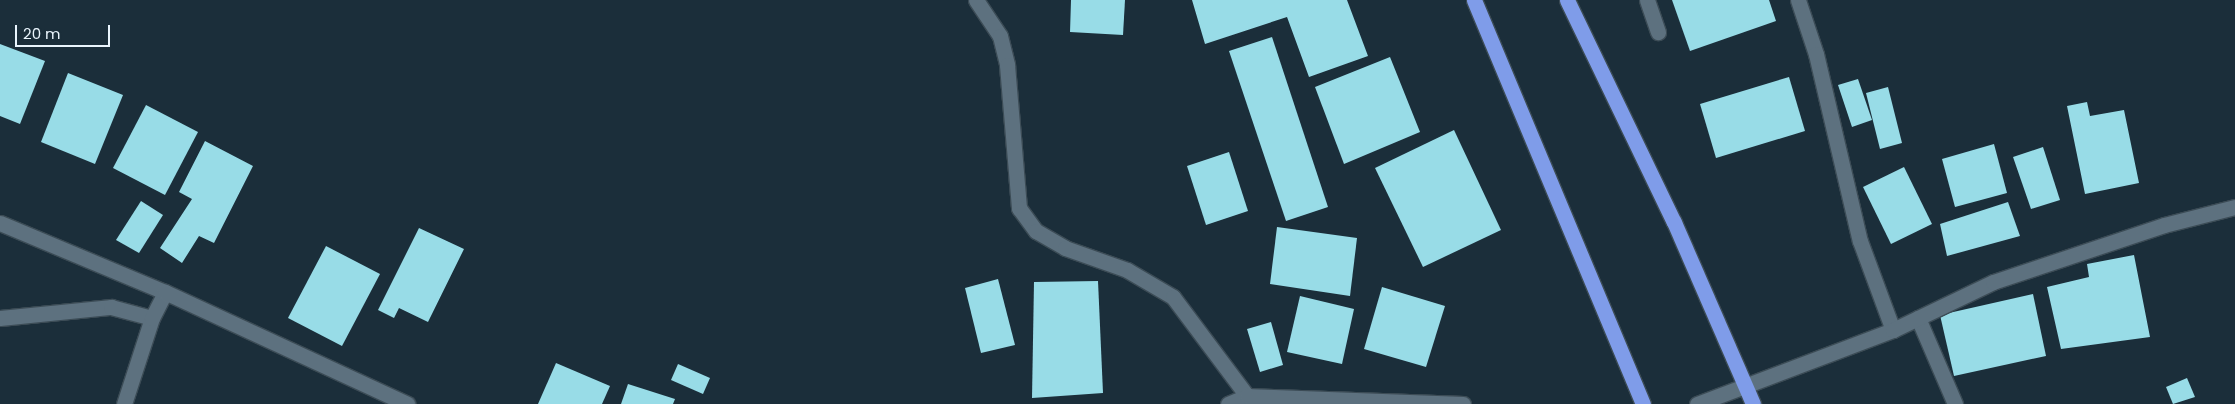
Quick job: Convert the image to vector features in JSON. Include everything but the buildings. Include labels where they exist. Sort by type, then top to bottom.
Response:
[{"type":"highway","points":[[1474,0],[1643,404]]},
{"type":"highway","points":[[1567,0],[1674,222],[1753,404]]},
{"type":"street","points":[[976,0],[1000,36],[1007,65],[1019,208],[1036,231],[1064,248],[1127,270],[1173,297],[1247,396]]},
{"type":"street","points":[[1646,0],[1658,32]]},
{"type":"street","points":[[1798,0],[1816,54],[1860,241],[1893,330]]},
{"type":"street","points":[[1697,404],[1747,388],[1893,330],[1993,282],[2164,225],[2235,207]]},
{"type":"street","points":[[0,223],[165,292],[406,404]]},
{"type":"street","points":[[124,404],[152,318],[165,292]]},
{"type":"street","points":[[0,318],[111,307],[152,318]]},
{"type":"street","points":[[1918,318],[1955,404]]},
{"type":"street","points":[[1228,404],[1247,396],[1462,404]]}]
